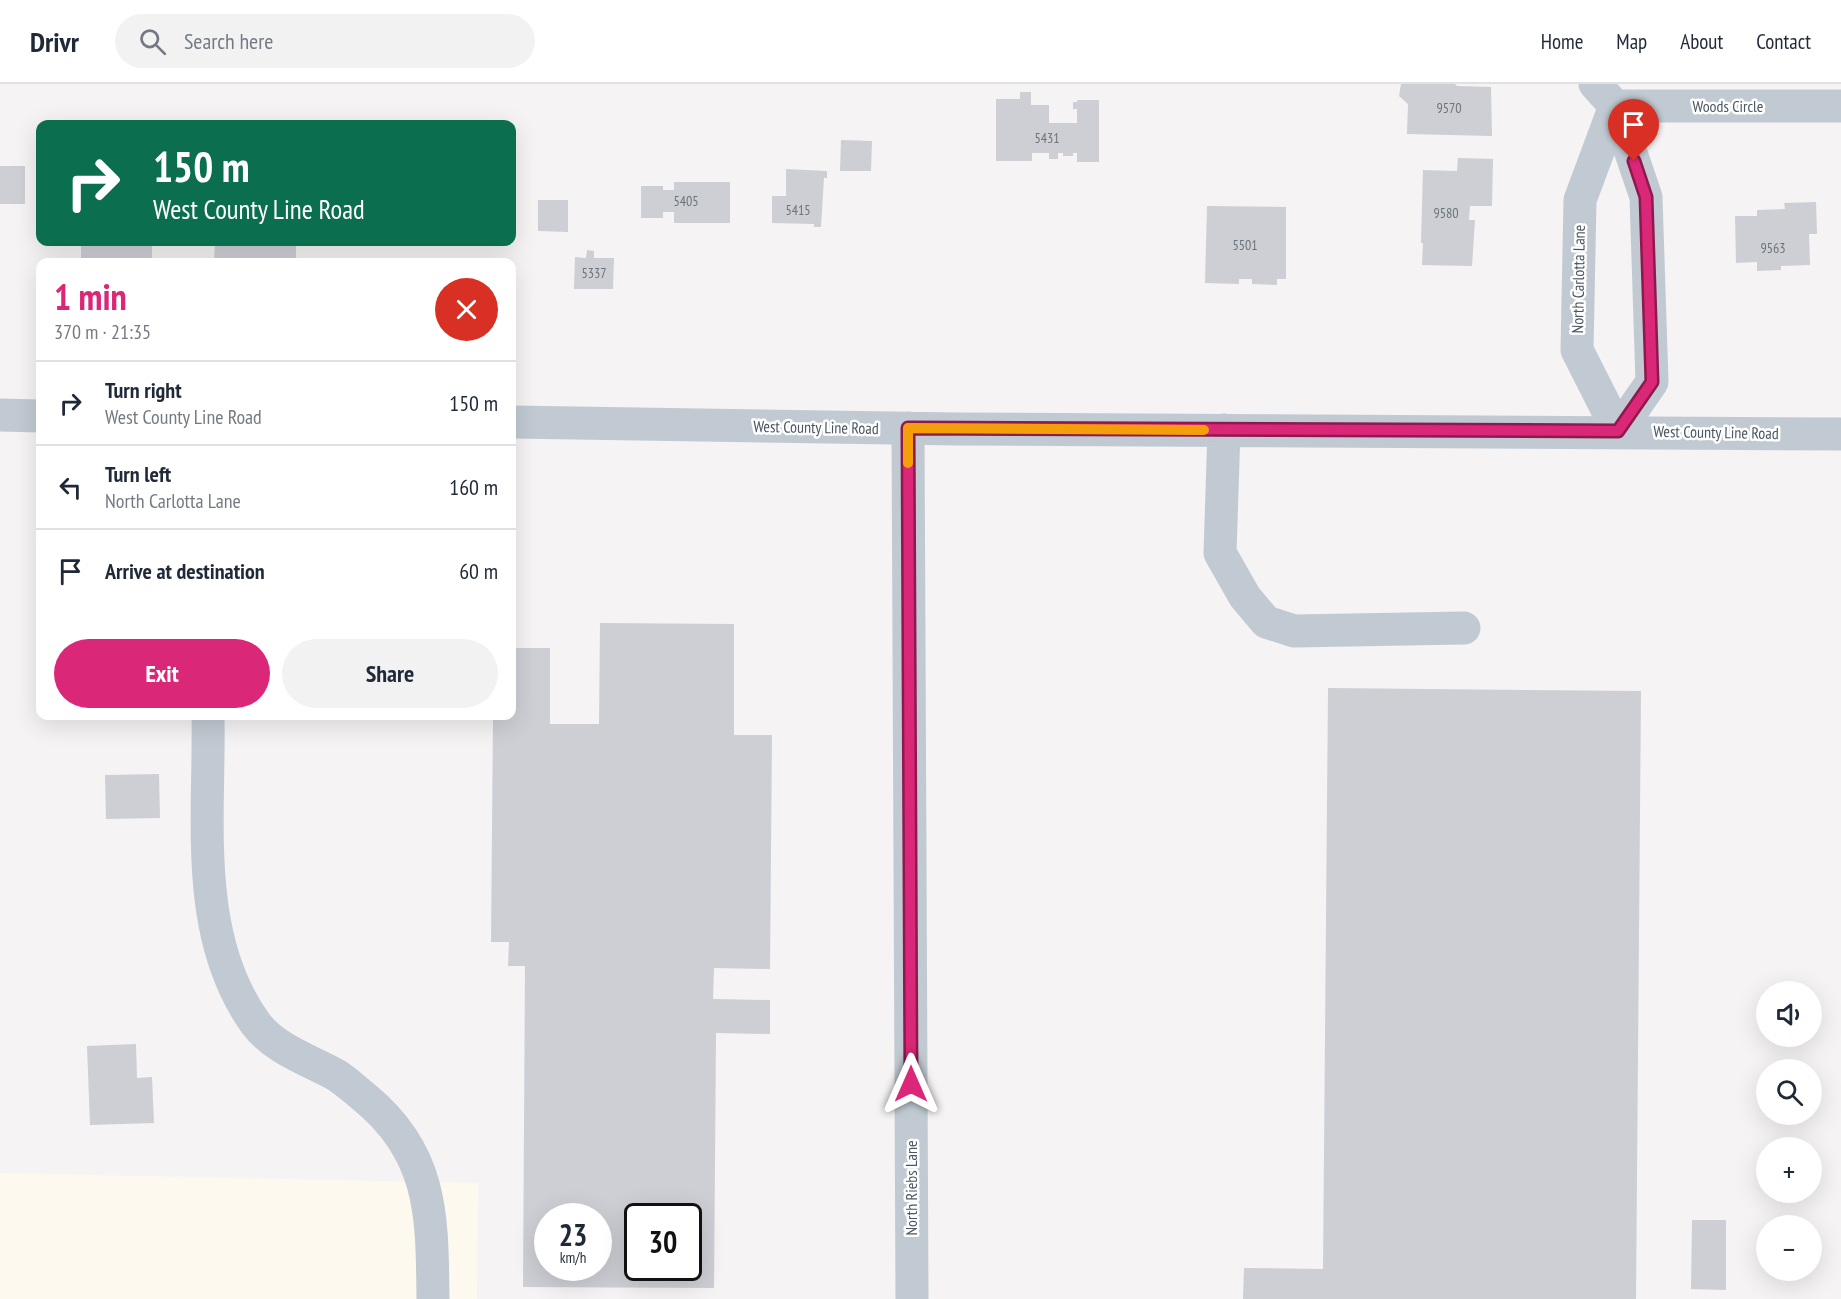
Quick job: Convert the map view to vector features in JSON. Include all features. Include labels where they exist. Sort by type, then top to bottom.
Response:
[{"type":"street","name":"Woods Circle","points":[[1605,95],[1841,106]]},
{"type":"street","points":[[1605,95],[1646,197],[1652,382],[1618,431]]},
{"type":"street","name":"North Carlotta Lane","points":[[1605,95],[1580,200],[1577,350],[1618,431]]},
{"type":"street","points":[[0,415],[36,416]]},
{"type":"street","name":"West County Line Road","points":[[516,422],[908,428],[1841,434]]},
{"type":"street","name":"North Riebs Lane","points":[[908,428],[912,1299]]},
{"type":"street","points":[[1224,430],[1220,553],[1245,597],[1266,622],[1294,631],[1464,628]]},
{"type":"street","points":[[208,720],[208,853],[211,898],[216,932],[234,985],[257,1026],[276,1043],[339,1077],[376,1107],[397,1131],[412,1156],[426,1192],[431,1217],[433,1299]]},
{"type":"shaded area","points":[[0,1173],[478,1183],[477,1299],[0,1299]]},
{"type":"building","points":[[1401,84],[1491,87],[1492,136],[1407,134],[1408,104],[1399,96]]},
{"type":"building","points":[[1020,92],[1031,92],[1031,105],[1049,105],[1049,123],[1077,123],[1077,109],[1073,109],[1073,102],[1099,100],[1099,162],[1077,162],[1077,153],[1073,153],[1073,156],[1063,156],[1063,153],[1058,153],[1058,159],[1049,159],[1049,153],[1032,153],[1032,161],[996,161],[996,99],[1020,99]]},
{"type":"building","points":[[841,140],[872,141],[871,171],[840,171]]},
{"type":"building","points":[[1458,158],[1493,159],[1492,206],[1470,206],[1469,220],[1475,220],[1472,266],[1422,265],[1423,170],[1457,171]]},
{"type":"building","points":[[0,166],[25,166],[25,204],[0,204]]},
{"type":"building","points":[[786,169],[827,171],[827,178],[824,178],[821,227],[814,227],[814,224],[772,223],[772,196],[786,196]]},
{"type":"building","points":[[674,182],[730,182],[730,223],[674,223],[674,212],[663,212],[663,218],[641,218],[641,186],[663,186],[663,190],[674,190]]},
{"type":"building","points":[[538,200],[568,200],[568,232],[538,231]]},
{"type":"building","points":[[1816,202],[1817,234],[1809,234],[1810,265],[1781,266],[1781,270],[1757,271],[1757,262],[1736,263],[1735,216],[1757,216],[1757,210],[1785,209],[1784,203]]},
{"type":"building","points":[[1207,206],[1286,207],[1286,279],[1277,279],[1277,285],[1252,284],[1252,279],[1239,279],[1239,284],[1205,283]]},
{"type":"building","points":[[81,246],[152,246],[152,258],[81,258]]},
{"type":"building","points":[[215,246],[296,246],[296,258],[214,258]]},
{"type":"building","points":[[587,250],[594,251],[594,258],[614,258],[613,289],[574,289],[575,257],[586,258]]},
{"type":"building","points":[[600,623],[734,624],[734,735],[772,735],[770,969],[714,968],[713,999],[770,1000],[770,1034],[716,1033],[714,1288],[523,1287],[525,966],[508,966],[509,942],[491,942],[493,720],[516,720],[516,648],[550,648],[550,724],[599,724]]},
{"type":"building","points":[[1328,688],[1641,691],[1636,1299],[1243,1299],[1244,1268],[1323,1269]]},
{"type":"building","points":[[159,774],[160,818],[106,819],[105,775]]},
{"type":"building","points":[[136,1044],[137,1078],[152,1077],[154,1123],[90,1125],[87,1046]]},
{"type":"building","points":[[1692,1220],[1726,1220],[1726,1290],[1691,1289]]},
{"type":"slow traffic","points":[[908,463],[908,428],[1204,430]]},
{"type":"route","points":[[911,1084],[908,428],[1618,431],[1652,382],[1646,197],[1634,161]]}]
